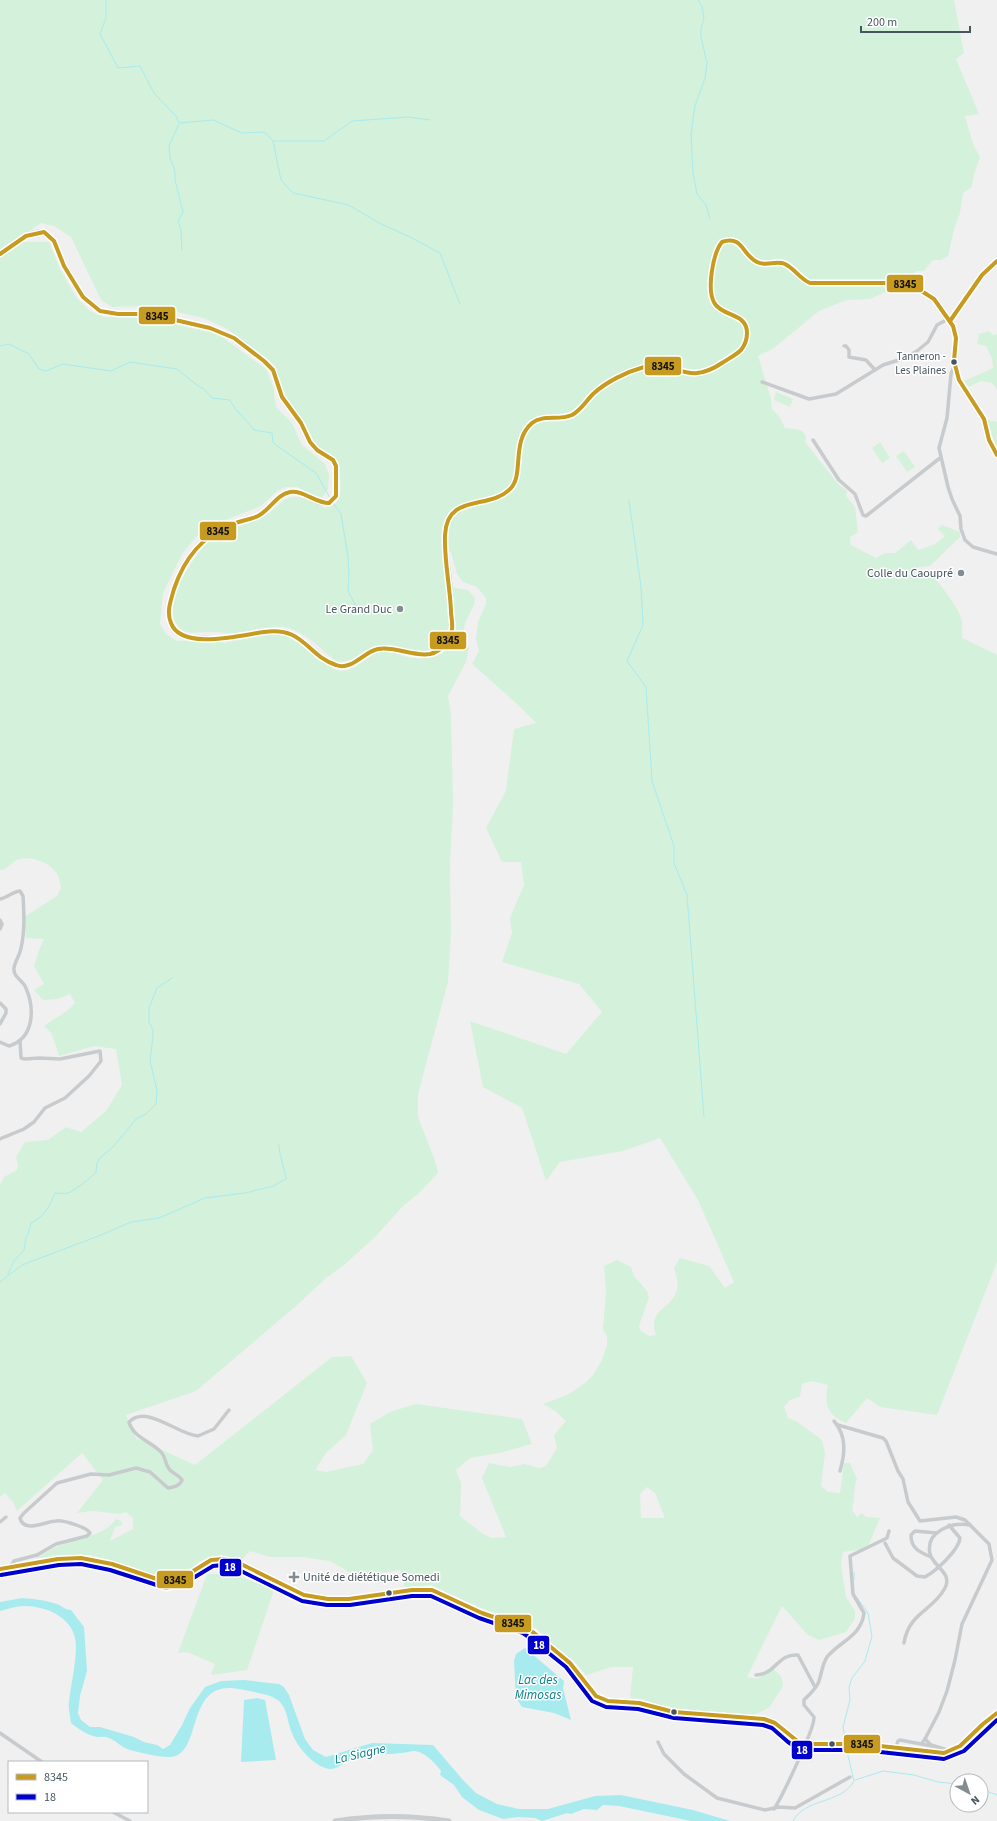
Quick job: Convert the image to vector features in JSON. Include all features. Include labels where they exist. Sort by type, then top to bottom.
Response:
[{"type":"street","points":[[0,254],[27,236],[38,232],[44,232],[52,239],[64,266],[83,297],[100,311],[118,314],[149,314],[210,328],[234,338],[264,361],[273,370],[282,397],[301,423],[310,442],[317,450],[332,460],[336,466],[336,496],[329,504],[319,503],[299,492],[287,493],[281,496],[261,515],[223,528],[197,546],[182,567],[171,601],[169,620],[177,632],[186,637],[224,639],[272,631],[288,633],[303,640],[327,660],[339,666],[352,664],[377,650],[388,649],[432,654],[446,646],[452,629],[446,540],[447,521],[457,509],[467,504],[501,494],[513,486],[516,480],[517,460],[521,443],[527,429],[537,420],[569,416],[575,413],[598,390],[643,367],[661,366],[698,374],[713,369],[739,352],[746,341],[747,329],[741,319],[720,310],[713,300],[712,289],[716,251],[719,244],[723,241],[732,240],[740,243],[752,260],[758,263],[777,262],[785,264],[798,277],[810,283],[901,283],[912,285],[934,299],[949,320],[955,333],[955,367],[962,386],[984,419],[989,440],[997,455]]},
{"type":"street","points":[[762,382],[808,400],[836,394],[883,365],[905,358],[928,342],[937,325],[949,320],[987,269],[997,261]]},
{"type":"street","points":[[844,346],[846,346],[849,350],[849,356],[866,360],[875,370]]},
{"type":"street","points":[[955,367],[952,369],[951,374],[947,418],[939,448],[940,458],[944,466],[952,500],[960,516],[961,529],[965,540],[973,547],[997,554]]},
{"type":"street","points":[[813,440],[839,480],[855,494],[860,511],[866,516],[940,458]]},
{"type":"street","points":[[0,899],[7,898],[17,891],[20,891],[23,896],[23,937],[21,949],[14,967],[14,973],[24,984],[29,996],[32,1018],[30,1025],[20,1041],[9,1046],[0,1042]]},
{"type":"street","points":[[0,920],[2,924],[0,929]]},
{"type":"street","points":[[0,1003],[6,1009],[6,1014],[0,1024]]},
{"type":"street","points":[[0,1139],[24,1129],[34,1122],[45,1108],[65,1098],[89,1076],[101,1061],[100,1051],[60,1059],[25,1059],[21,1058],[20,1041]]},
{"type":"street","points":[[10,1567],[14,1561],[37,1555],[56,1544],[87,1536],[90,1533],[86,1529],[57,1520],[31,1526],[21,1522],[20,1518],[24,1513],[57,1483],[91,1474],[110,1475],[136,1468],[150,1472],[162,1485],[168,1488],[180,1484],[182,1480],[170,1470],[163,1454],[138,1436],[130,1426],[129,1422],[133,1417],[144,1415],[151,1417],[176,1429],[198,1436],[214,1429],[229,1410]]},
{"type":"street","points":[[834,1421],[838,1425],[844,1440],[844,1459],[840,1471]]},
{"type":"street","points":[[838,1425],[882,1438],[886,1441],[898,1472],[903,1479],[908,1502],[916,1517],[920,1521],[956,1517],[965,1520],[970,1524],[989,1544],[992,1560],[962,1624],[947,1691],[939,1712],[922,1743]]},
{"type":"street","points":[[0,1522],[6,1517]]},
{"type":"street","points":[[931,1557],[931,1542],[937,1533],[949,1525],[956,1523],[970,1524]]},
{"type":"street","points":[[885,1543],[892,1558],[917,1576],[925,1577],[940,1566],[959,1544],[960,1538],[949,1525]]},
{"type":"street","points":[[774,1808],[806,1744],[814,1720],[814,1717],[803,1703],[819,1681],[823,1663],[836,1646],[854,1634],[862,1624],[864,1613],[855,1599],[852,1588],[852,1574],[849,1558],[854,1554],[887,1538],[890,1531]]},
{"type":"street","points":[[904,1643],[906,1634],[914,1619],[937,1598],[945,1589],[947,1582],[945,1574],[940,1566],[931,1557],[916,1550],[911,1542],[911,1535],[916,1531],[937,1533]]},
{"type":"street","points":[[0,1569],[58,1559],[81,1558],[112,1564],[166,1582],[182,1578],[211,1560],[224,1559],[243,1565],[288,1588],[311,1597],[338,1600],[412,1590],[432,1590],[482,1613],[526,1628],[534,1633],[570,1663],[596,1696],[608,1701],[639,1703],[674,1712],[764,1718],[775,1723],[796,1741],[806,1744],[862,1744],[938,1752],[953,1751],[964,1745],[984,1722],[997,1713]]},
{"type":"street","points":[[756,1675],[761,1675],[785,1656],[798,1655],[815,1687]]},
{"type":"street","points":[[0,1733],[41,1761]]},
{"type":"street","points":[[925,1739],[931,1745],[953,1751]]},
{"type":"street","points":[[896,1747],[898,1741],[900,1740],[938,1747],[938,1752]]},
{"type":"street","points":[[658,1742],[664,1754],[684,1774],[717,1798],[765,1810],[774,1808],[795,1808],[850,1777]]},
{"type":"street","points":[[114,1813],[130,1821]]},
{"type":"street","points":[[335,1821],[387,1816],[449,1821]]},
{"type":"green space","points":[[0,0],[954,0],[964,53],[956,59],[979,114],[965,116],[973,144],[980,157],[974,174],[972,187],[963,193],[960,213],[954,229],[948,256],[941,260],[933,260],[924,271],[916,271],[905,287],[894,288],[870,299],[847,300],[819,311],[774,348],[758,356],[771,399],[772,409],[779,416],[785,428],[801,430],[806,436],[805,442],[839,485],[847,491],[846,496],[855,507],[858,532],[850,537],[851,545],[876,558],[885,553],[895,553],[911,540],[918,550],[935,544],[945,536],[938,529],[942,525],[960,532],[960,537],[930,566],[913,568],[917,577],[932,574],[950,598],[961,617],[962,638],[997,655],[997,1262],[937,1415],[880,1407],[867,1398],[846,1423],[835,1416],[828,1408],[826,1398],[828,1385],[811,1381],[802,1384],[800,1397],[790,1400],[784,1407],[788,1418],[796,1421],[822,1440],[825,1453],[821,1486],[828,1492],[840,1493],[844,1463],[850,1463],[857,1479],[852,1510],[857,1517],[862,1513],[866,1517],[880,1518],[867,1549],[843,1552],[841,1565],[846,1597],[855,1611],[855,1619],[846,1632],[819,1640],[808,1635],[782,1606],[747,1677],[757,1679],[773,1668],[782,1678],[783,1686],[769,1708],[753,1715],[668,1709],[642,1699],[630,1698],[633,1667],[612,1667],[586,1675],[573,1660],[556,1648],[536,1628],[481,1608],[431,1585],[405,1588],[400,1570],[372,1574],[351,1573],[330,1561],[302,1557],[270,1557],[250,1551],[240,1561],[220,1555],[200,1561],[181,1576],[166,1579],[121,1563],[90,1555],[35,1558],[54,1548],[106,1529],[116,1519],[121,1521],[122,1525],[115,1527],[110,1541],[133,1529],[133,1518],[126,1512],[120,1514],[93,1511],[77,1513],[103,1480],[82,1453],[17,1511],[13,1502],[5,1493],[0,1497],[0,1185],[4,1177],[17,1170],[18,1165],[16,1157],[25,1142],[48,1140],[66,1127],[81,1132],[106,1111],[122,1085],[116,1049],[94,1046],[59,1056],[52,1034],[44,1026],[64,1013],[75,1003],[70,994],[58,999],[43,1000],[34,990],[44,984],[34,966],[44,939],[26,938],[24,917],[57,896],[61,888],[55,871],[47,864],[31,858],[20,859],[5,869],[0,870],[0,257],[21,242],[49,242],[60,269],[76,297],[90,311],[103,317],[143,317],[218,334],[266,369],[273,386],[276,407],[292,423],[302,445],[325,464],[329,475],[328,489],[323,497],[314,496],[297,487],[286,487],[277,491],[261,506],[213,525],[197,536],[182,554],[163,593],[160,624],[166,634],[177,641],[209,639],[225,643],[272,633],[279,634],[298,642],[332,668],[343,671],[355,667],[375,654],[381,652],[388,652],[413,658],[430,658],[441,654],[449,647],[453,637],[454,612],[451,587],[468,590],[475,598],[474,605],[465,623],[464,631],[469,648],[466,662],[448,696],[451,716],[453,805],[450,864],[451,932],[448,982],[418,1094],[418,1117],[434,1158],[438,1173],[419,1193],[403,1206],[375,1237],[344,1265],[326,1278],[296,1306],[196,1391],[126,1415],[136,1438],[195,1465],[332,1357],[351,1356],[367,1383],[346,1435],[326,1453],[315,1470],[326,1472],[363,1464],[373,1450],[370,1424],[390,1412],[416,1404],[522,1419],[532,1444],[499,1453],[470,1458],[456,1470],[461,1483],[460,1516],[483,1534],[492,1538],[506,1537],[482,1478],[489,1463],[510,1467],[525,1464],[539,1468],[546,1466],[557,1448],[554,1435],[566,1421],[555,1411],[543,1404],[567,1395],[584,1384],[593,1375],[601,1362],[607,1346],[607,1336],[603,1329],[606,1290],[604,1266],[617,1260],[631,1267],[634,1276],[647,1291],[649,1297],[639,1326],[640,1330],[649,1336],[656,1335],[654,1320],[660,1311],[674,1297],[677,1290],[678,1287],[674,1268],[680,1258],[709,1266],[725,1288],[734,1282],[698,1200],[660,1138],[623,1151],[560,1162],[546,1181],[522,1108],[483,1087],[470,1021],[566,1054],[602,1012],[579,984],[502,962],[512,933],[510,918],[524,885],[521,862],[502,862],[486,828],[506,791],[514,729],[536,723],[472,664],[479,651],[476,639],[478,622],[486,604],[486,598],[477,587],[463,582],[457,574],[451,552],[445,550],[452,626],[445,644],[433,650],[420,651],[383,645],[376,647],[354,659],[342,662],[336,661],[314,642],[289,628],[270,627],[230,634],[212,632],[191,633],[184,631],[177,625],[173,617],[173,606],[181,582],[201,549],[221,533],[260,519],[288,498],[301,497],[326,508],[332,506],[338,501],[341,490],[337,460],[316,446],[306,425],[289,403],[273,364],[226,328],[203,318],[153,306],[112,307],[101,300],[71,237],[54,226],[41,223],[0,251]],"holes":[[[647,1487],[655,1493],[665,1518],[641,1518],[640,1494]]]},
{"type":"green space","points":[[989,331],[993,335],[997,334],[997,389],[992,383],[981,381],[966,388],[962,382],[993,368],[992,358],[986,346],[977,344],[979,334]]},
{"type":"green space","points":[[776,392],[793,399],[790,407],[774,400]]},
{"type":"green space","points":[[987,420],[997,422],[997,450]]},
{"type":"green space","points":[[880,442],[890,458],[882,463],[872,448]]},
{"type":"green space","points":[[904,451],[915,467],[907,472],[896,456]]},
{"type":"green space","points":[[207,1574],[234,1574],[274,1590],[247,1670],[211,1675],[215,1664],[187,1652],[178,1653]]},
{"type":"water","name":"La Siagne","points":[[22,1598],[35,1599],[57,1604],[71,1610],[84,1627],[87,1671],[80,1696],[78,1713],[81,1720],[90,1727],[100,1727],[134,1737],[144,1742],[157,1745],[163,1749],[170,1745],[190,1708],[205,1687],[221,1681],[244,1680],[279,1684],[284,1687],[289,1695],[305,1739],[313,1750],[326,1757],[372,1743],[433,1745],[476,1793],[497,1804],[519,1809],[548,1809],[595,1796],[621,1795],[693,1810],[730,1821],[691,1821],[619,1806],[603,1805],[597,1810],[584,1809],[571,1814],[567,1813],[542,1821],[535,1818],[518,1817],[503,1819],[479,1810],[462,1797],[454,1785],[440,1775],[441,1771],[433,1762],[419,1752],[413,1751],[364,1756],[349,1760],[333,1769],[324,1767],[312,1760],[302,1750],[294,1738],[285,1709],[279,1701],[267,1695],[234,1688],[217,1690],[207,1698],[200,1708],[187,1745],[181,1753],[171,1757],[161,1757],[127,1749],[108,1737],[93,1736],[80,1730],[71,1723],[69,1704],[75,1660],[75,1637],[66,1621],[42,1608],[21,1606],[0,1611],[0,1602]]},
{"type":"water","name":"Lac des Mimosas","points":[[525,1648],[564,1681],[563,1688],[571,1720],[554,1713],[522,1707],[516,1698],[514,1661],[516,1654]]},
{"type":"water","points":[[257,1698],[265,1700],[276,1760],[241,1762],[244,1700]]},
{"type":"waterway","points":[[106,0],[106,18],[100,34],[118,68],[140,66],[154,93],[176,116],[179,123],[213,120],[242,133],[265,132],[273,141],[281,180],[293,193],[349,205],[379,223],[440,253],[460,304]]},
{"type":"waterway","points":[[698,0],[702,6],[704,19],[701,28],[701,37],[707,63],[705,78],[695,106],[691,134],[693,173],[697,194],[706,205],[710,219]]},
{"type":"waterway","points":[[274,141],[324,141],[352,121],[408,117],[430,120]]},
{"type":"waterway","points":[[179,124],[169,146],[170,158],[175,171],[175,180],[183,212],[178,221],[181,230],[182,250]]},
{"type":"waterway","points":[[0,346],[9,344],[29,354],[39,369],[46,371],[63,364],[111,371],[130,362],[177,369],[204,389],[212,398],[230,400],[254,430],[272,433],[273,443],[316,473],[330,498]]},
{"type":"waterway","points":[[629,500],[641,587],[643,625],[627,661],[646,687],[652,781],[674,846],[674,863],[687,895],[704,1117]]},
{"type":"waterway","points":[[333,503],[341,514],[348,557],[348,591],[357,608]]},
{"type":"waterway","points":[[8,1274],[14,1261],[24,1250],[26,1237],[28,1235],[31,1223],[46,1211],[55,1193],[68,1193],[91,1177],[96,1172],[97,1163],[100,1158],[114,1146],[136,1119],[146,1114],[156,1104],[157,1090],[150,1061],[153,1030],[149,1022],[149,1008],[157,988],[172,978]]},
{"type":"waterway","points":[[0,1282],[22,1265],[131,1222],[159,1218],[205,1198],[245,1193],[273,1186],[286,1179],[279,1145]]},
{"type":"waterway","points":[[854,1572],[854,1580]]},
{"type":"waterway","points":[[846,1742],[843,1727],[850,1700],[849,1687],[852,1678],[865,1661],[872,1636],[868,1613],[855,1595]]},
{"type":"waterway","points":[[793,1821],[805,1808],[841,1794],[854,1781],[846,1747]]},
{"type":"waterway","points":[[855,1780],[883,1771],[914,1775],[938,1782],[949,1783]]},
{"type":"waterway","points":[[989,1792],[997,1795]]},
{"type":"transit line","name":"8345","points":[[0,254],[26,236],[44,232],[54,241],[64,266],[83,297],[100,311],[118,314],[149,314],[210,328],[234,338],[264,361],[273,370],[282,397],[301,423],[310,442],[317,450],[333,460],[336,466],[336,496],[329,503],[319,501],[300,493],[285,493],[258,516],[220,530],[210,536],[195,550],[188,559],[178,578],[169,610],[171,623],[177,632],[187,637],[213,639],[264,632],[277,631],[288,633],[304,642],[326,660],[342,666],[352,663],[378,649],[385,648],[424,655],[438,651],[445,645],[451,633],[452,627],[445,544],[445,535],[448,522],[453,513],[461,507],[492,499],[502,495],[511,488],[515,482],[517,474],[522,439],[526,430],[532,423],[536,420],[546,418],[562,418],[572,415],[604,385],[637,369],[655,365],[689,373],[699,373],[709,370],[722,363],[741,350],[746,342],[746,327],[739,318],[719,308],[712,298],[711,282],[713,263],[722,242],[734,241],[738,243],[748,255],[757,262],[767,264],[785,264],[810,283],[901,283],[912,285],[934,299],[953,326],[956,338],[954,361],[959,380],[984,419],[989,440],[997,455]]},
{"type":"transit line","name":"8345","points":[[950,321],[982,275],[997,261]]},
{"type":"transit line","name":"8345","points":[[0,1569],[58,1559],[81,1558],[112,1564],[166,1582],[182,1578],[211,1560],[224,1559],[243,1565],[304,1595],[328,1599],[349,1599],[412,1590],[432,1590],[482,1613],[526,1628],[534,1633],[570,1663],[596,1696],[608,1701],[639,1703],[674,1712],[764,1719],[775,1723],[801,1744],[862,1744],[944,1753],[960,1746],[997,1713]]},
{"type":"transit line","name":"18","points":[[1,1575],[59,1565],[81,1564],[110,1570],[166,1588],[185,1583],[213,1566],[223,1565],[241,1571],[302,1601],[327,1605],[350,1605],[412,1596],[431,1596],[479,1618],[523,1633],[566,1667],[592,1701],[606,1707],[638,1709],[674,1718],[763,1725],[772,1728],[800,1750],[862,1750],[944,1759],[964,1751],[997,1720]]},
{"type":"place","name":"Tanneron - Les Plaines","points":[[954,362]]},
{"type":"place","name":"Colle du Caoupré","points":[[961,573]]},
{"type":"place","name":"Le Grand Duc","points":[[400,609]]},
{"type":"place","name":"Unité de diététique Somedi","points":[[294,1577]]}]
